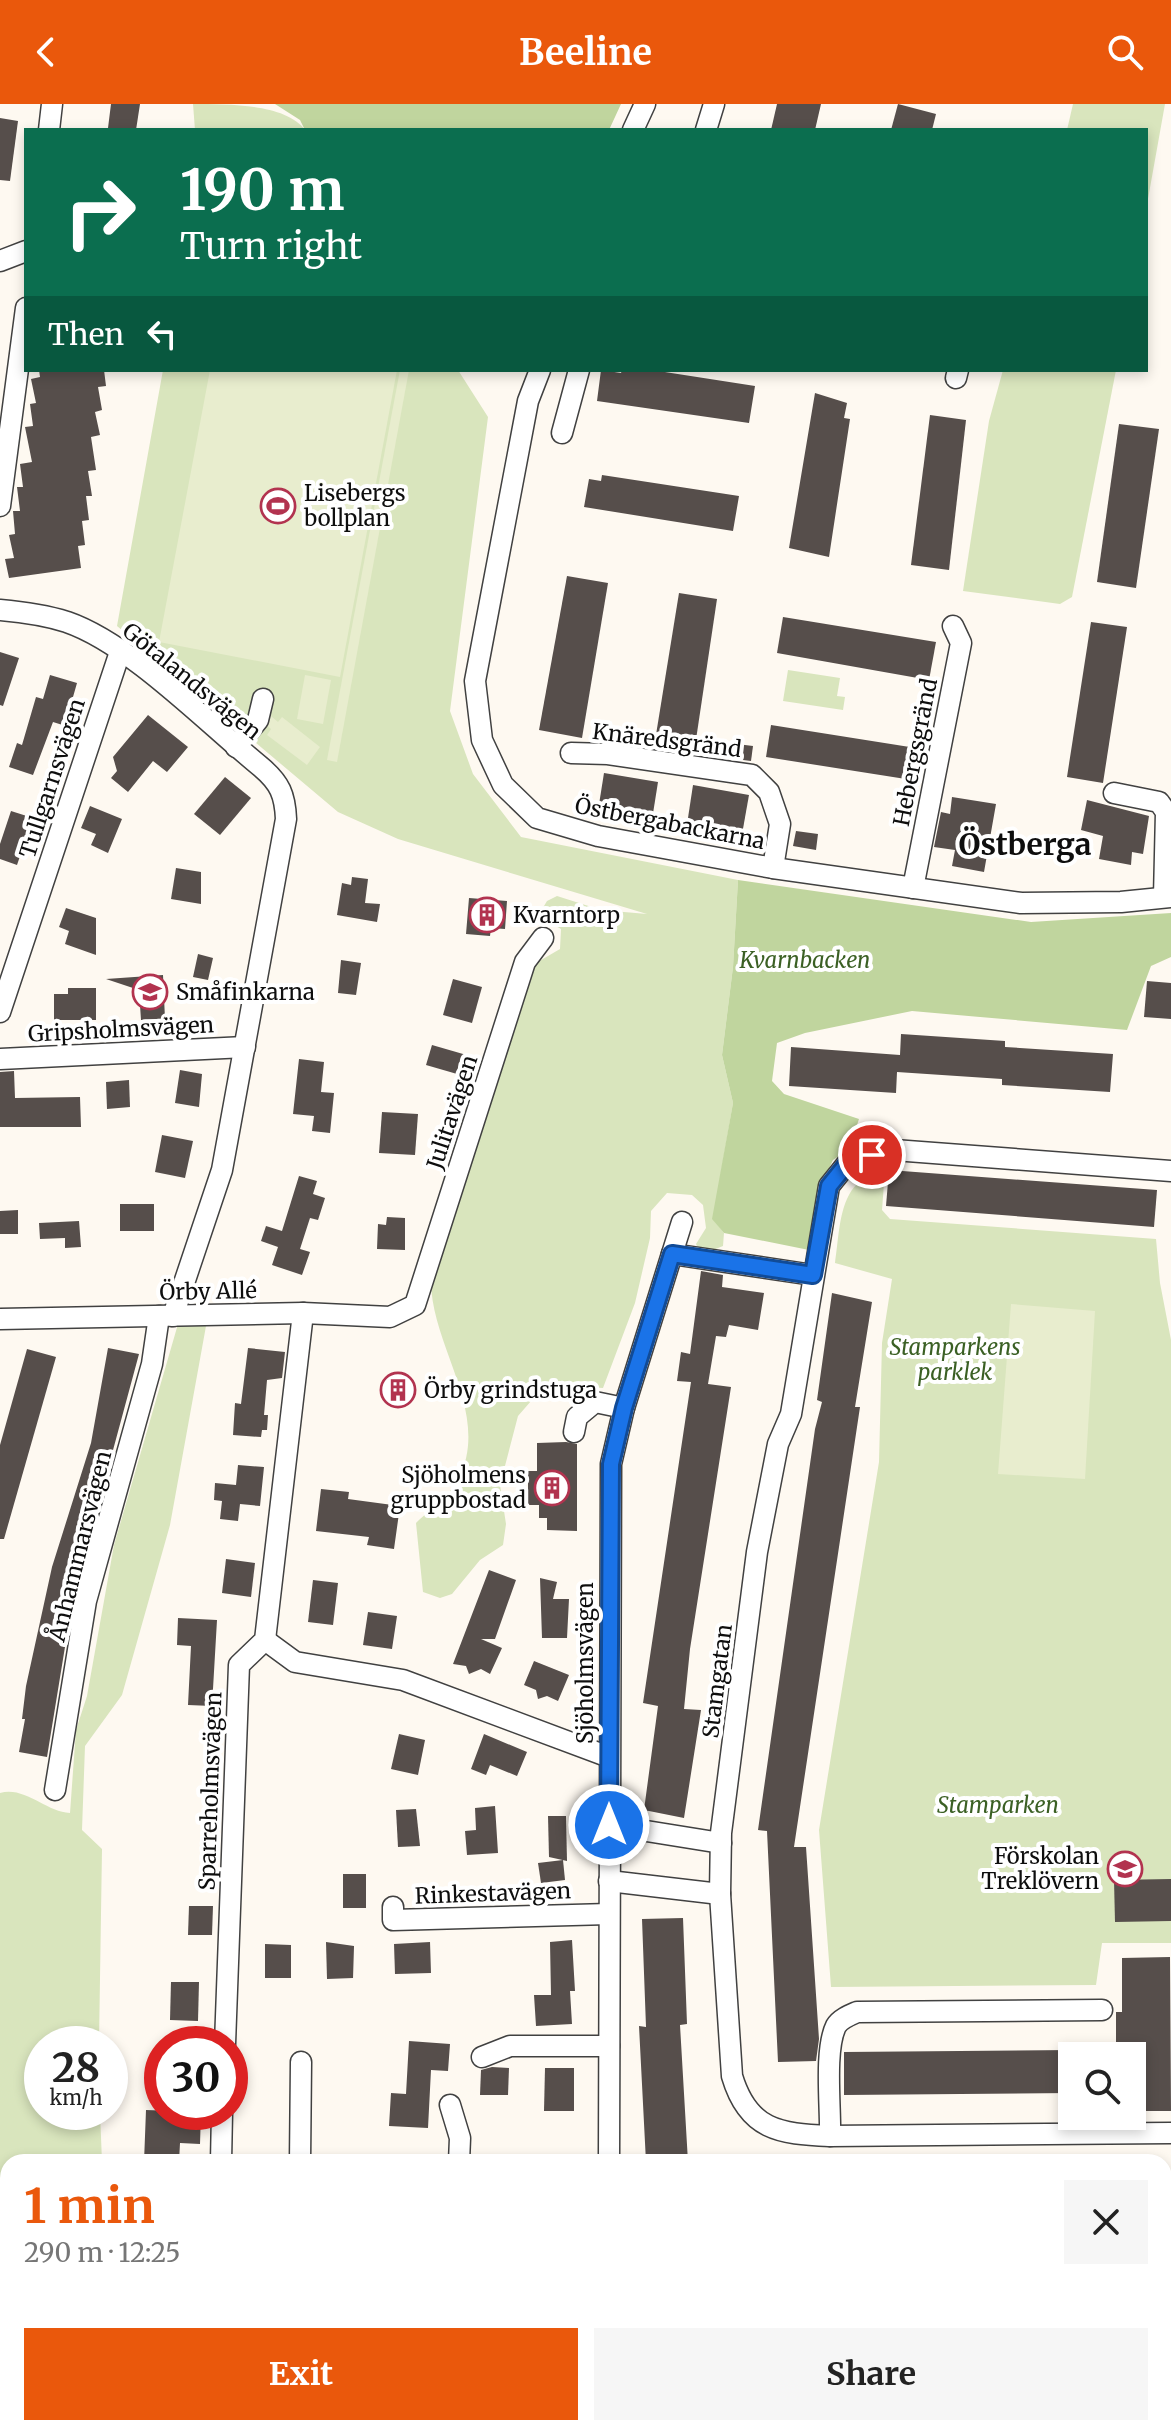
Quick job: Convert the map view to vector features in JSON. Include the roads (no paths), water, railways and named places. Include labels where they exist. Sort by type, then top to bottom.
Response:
[{"type":"street","points":[[49,128],[52,104]]},
{"type":"street","points":[[634,128],[645,104]]},
{"type":"street","points":[[707,128],[714,104]]},
{"type":"street","points":[[0,506],[24,323]]},
{"type":"street","name":"Östbergabackarna","points":[[539,372],[528,401],[475,681],[482,740],[503,785],[537,818],[598,836],[773,868],[1021,903],[1121,902],[1167,897]]},
{"type":"street","points":[[562,433],[578,372]]},
{"type":"street","name":"Götalandsvägen","points":[[0,610],[38,614],[70,623],[120,652],[276,781],[286,807]]},
{"type":"street","name":"Hebergsgränd","points":[[913,888],[961,643],[953,626]]},
{"type":"street","name":"Tullgarnsvägen","points":[[0,1012],[120,652]]},
{"type":"street","points":[[236,747],[258,720],[263,699]]},
{"type":"street","name":"Knäredsgränd","points":[[571,753],[608,754],[752,775],[769,792],[780,824],[773,868]]},
{"type":"street","points":[[1114,793],[1159,802],[1166,812],[1167,897]]},
{"type":"street","name":"Ånhammarsvägen","points":[[55,1790],[86,1601],[166,1316],[222,1170],[286,807]]},
{"type":"street","name":"Julitavägen","points":[[415,1305],[525,962],[543,938]]},
{"type":"street","name":"Gripsholmsvägen","points":[[0,1059],[245,1047]]},
{"type":"street","name":"Stamgatan","points":[[1171,1171],[894,1150],[850,1160],[829,1186],[791,1414],[778,1444],[757,1552],[721,1843],[720,1894],[732,2076],[740,2103],[764,2125],[790,2134],[830,2136],[1171,2133]]},
{"type":"street","name":"Sjöholmsvägen","points":[[609,2154],[611,1464],[624,1408],[682,1222]]},
{"type":"street","points":[[672,1254],[813,1275]]},
{"type":"street","name":"Örby Allé","points":[[0,1319],[303,1313],[390,1317],[415,1305]]},
{"type":"street","points":[[303,1313],[265,1640],[295,1662],[403,1680],[609,1757]]},
{"type":"street","points":[[574,1432],[577,1417],[595,1402],[624,1408]]},
{"type":"street","name":"Sparreholmsvägen","points":[[226,2026],[239,1665],[265,1640]]},
{"type":"street","points":[[609,1825],[721,1843]]},
{"type":"street","points":[[609,1881],[720,1894]]},
{"type":"street","name":"Rinkestavägen","points":[[393,1907],[393,1920],[609,1914]]},
{"type":"street","points":[[830,2136],[831,2057],[836,2026],[857,2012],[1102,2010]]},
{"type":"street","points":[[482,2057],[510,2046],[609,2046]]},
{"type":"street","points":[[300,2154],[301,2062]]},
{"type":"street","points":[[450,2105],[460,2138],[459,2154]]},
{"type":"street","points":[[221,2154],[222,2130]]},
{"type":"place","name":"Lisebergs bollplan","points":[[278,506]]},
{"type":"place","name":"Kvarntorp","points":[[487,915]]},
{"type":"place","name":"Småfinkarna","points":[[150,992]]},
{"type":"place","name":"Örby grindstuga","points":[[398,1390]]},
{"type":"place","name":"Sjöholmens gruppbostad","points":[[552,1488]]},
{"type":"place","name":"Förskolan Treklövern","points":[[1125,1869]]},
{"type":"district","name":"Östberga","points":[[1025,844]]},
{"type":"park label","name":"Kvarnbacken","points":[[805,960]]},
{"type":"park label","name":"Stamparkens parklek","points":[[955,1360]]},
{"type":"park label","name":"Stamparken","points":[[998,1805]]}]
